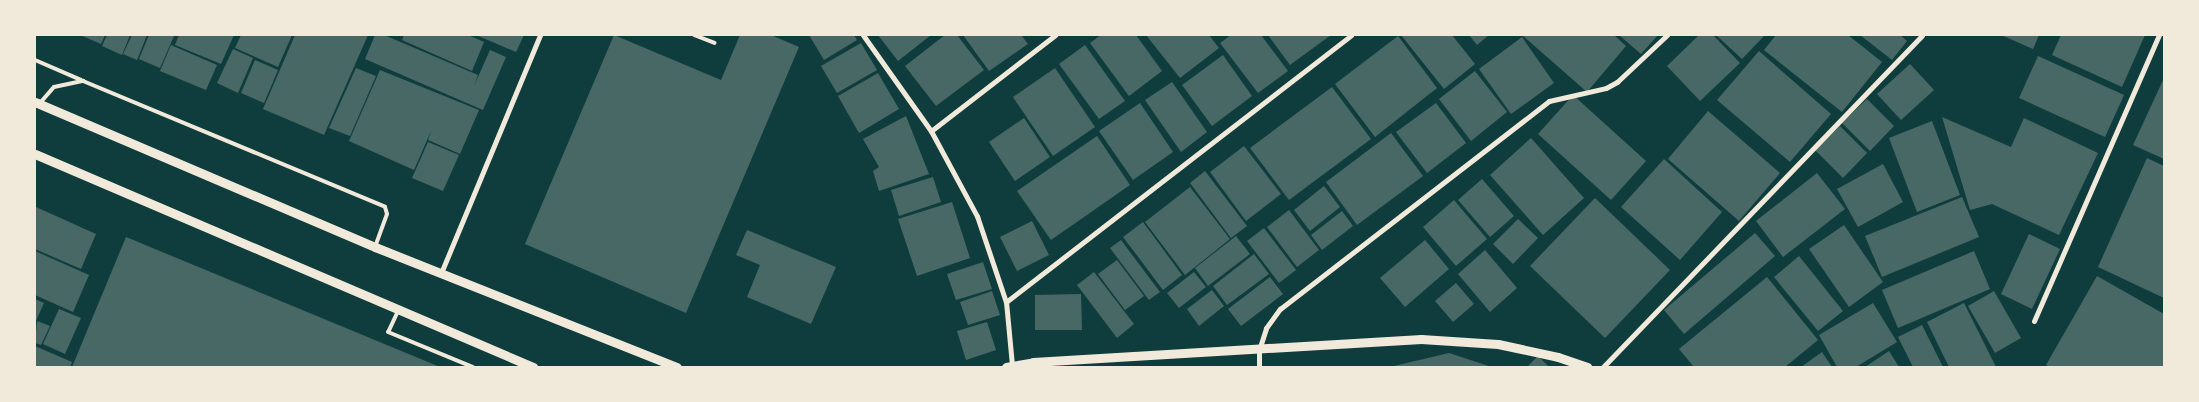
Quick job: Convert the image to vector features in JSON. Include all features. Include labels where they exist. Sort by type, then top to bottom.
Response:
[{"type":"street","points":[[441,273],[540,35]]},
{"type":"street","points":[[863,35],[931,131],[977,216],[1006,302],[1009,366],[1421,339],[1498,344],[1558,357],[1587,367]]},
{"type":"street","points":[[931,131],[1055,35]]},
{"type":"street","points":[[1006,302],[1351,35]]},
{"type":"street","points":[[1259,367],[1259,350],[1266,328],[1280,308],[1549,101],[1606,88],[1617,82],[1667,35]]},
{"type":"street","points":[[1603,367],[1922,35]]},
{"type":"street","points":[[2034,321],[2159,35]]},
{"type":"street","points":[[37,103],[374,247],[677,367]]},
{"type":"street","points":[[35,154],[532,367]]},
{"type":"lane","points":[[694,35],[715,43]]},
{"type":"lane","points":[[35,60],[385,207],[387,214],[374,247]]},
{"type":"lane","points":[[37,103],[54,88],[83,81]]},
{"type":"lane","points":[[398,310],[388,332],[473,367]]},
{"type":"building","points":[[80,35],[105,35],[101,44]]},
{"type":"building","points":[[107,35],[130,35],[122,55],[102,46]]},
{"type":"building","points":[[132,35],[147,35],[137,60],[123,54]]},
{"type":"building","points":[[149,35],[174,36],[160,68],[139,59]]},
{"type":"building","points":[[179,35],[234,35],[221,64],[175,45]]},
{"type":"building","points":[[241,35],[292,35],[278,67],[235,48]]},
{"type":"building","points":[[295,35],[368,35],[324,135],[263,109]]},
{"type":"building","points":[[375,35],[384,35],[478,75],[474,86],[490,50],[506,57],[483,110],[365,59]]},
{"type":"building","points":[[404,35],[468,35],[484,42],[472,71],[402,40]]},
{"type":"building","points":[[476,35],[524,35],[516,52]]},
{"type":"building","points":[[614,35],[721,80],[740,35],[771,35],[799,47],[686,313],[525,244]]},
{"type":"building","points":[[809,35],[854,35],[857,40],[824,60]]},
{"type":"building","points":[[878,35],[931,35],[898,61]]},
{"type":"building","points":[[945,35],[957,35],[984,70],[936,106],[905,66]]},
{"type":"building","points":[[963,35],[1021,35],[1028,44],[989,71]]},
{"type":"building","points":[[1101,35],[1136,35],[1162,71],[1129,96],[1090,43]]},
{"type":"building","points":[[1146,35],[1209,35],[1219,48],[1180,78]]},
{"type":"building","points":[[1231,35],[1261,35],[1288,71],[1258,93],[1220,43]]},
{"type":"building","points":[[1268,35],[1331,35],[1290,65]]},
{"type":"building","points":[[1401,35],[1452,35],[1475,64],[1444,89]]},
{"type":"building","points":[[1469,35],[1489,35],[1477,45]]},
{"type":"building","points":[[1522,35],[1614,35],[1626,46],[1587,92]]},
{"type":"building","points":[[1619,35],[1658,35],[1641,54]]},
{"type":"building","points":[[1699,35],[1713,35],[1740,63],[1700,101],[1667,66]]},
{"type":"building","points":[[1716,35],[1765,35],[1742,59]]},
{"type":"building","points":[[1776,35],[1848,35],[1882,62],[1842,112],[1764,50]]},
{"type":"building","points":[[1860,35],[1900,35],[1907,41],[1892,60]]},
{"type":"building","points":[[2001,35],[2039,35],[2033,49]]},
{"type":"building","points":[[2061,35],[2145,35],[2122,87],[2052,55]]},
{"type":"building","points":[[1398,36],[1437,88],[1375,137],[1335,84]]},
{"type":"building","points":[[1522,37],[1554,83],[1511,114],[1479,69]]},
{"type":"building","points":[[861,43],[877,70],[837,93],[821,66]]},
{"type":"building","points":[[171,45],[217,65],[206,90],[160,71]]},
{"type":"building","points":[[1085,45],[1125,101],[1099,119],[1059,64]]},
{"type":"building","points":[[233,49],[253,58],[238,93],[217,83]]},
{"type":"building","points":[[1759,51],[1831,114],[1790,162],[1717,100]]},
{"type":"building","points":[[1223,55],[1252,96],[1212,126],[1182,85]]},
{"type":"building","points":[[2038,56],[2124,95],[2105,137],[2019,98]]},
{"type":"building","points":[[255,60],[278,70],[264,103],[241,93]]},
{"type":"building","points":[[1910,64],[1934,90],[1901,120],[1877,94]]},
{"type":"building","points":[[356,68],[376,76],[350,136],[329,128]]},
{"type":"building","points":[[1055,68],[1095,127],[1053,156],[1013,97]]},
{"type":"building","points":[[380,70],[479,110],[460,154],[428,140],[431,131],[414,170],[349,141]]},
{"type":"building","points":[[1475,71],[1507,112],[1471,141],[1439,99]]},
{"type":"building","points":[[878,73],[899,109],[859,133],[838,96]]},
{"type":"building","points":[[2164,78],[2164,159],[2133,145]]},
{"type":"building","points":[[1172,82],[1207,132],[1181,152],[1145,100]]},
{"type":"building","points":[[1332,87],[1371,139],[1289,200],[1250,148]]},
{"type":"building","points":[[1573,95],[1646,161],[1611,200],[1538,134]]},
{"type":"building","points":[[1867,99],[1894,126],[1870,151],[1842,123]]},
{"type":"building","points":[[1140,103],[1173,152],[1133,180],[1099,131]]},
{"type":"building","points":[[1436,103],[1466,143],[1427,173],[1396,132]]},
{"type":"building","points":[[1708,111],[1780,173],[1739,221],[1668,159]]},
{"type":"building","points":[[906,116],[929,174],[879,191],[873,171],[879,167],[863,139]]},
{"type":"building","points":[[1942,117],[2011,147],[2024,118],[2098,153],[2059,235],[1992,204],[1970,210]]},
{"type":"building","points":[[1024,118],[1050,157],[1015,181],[989,142]]},
{"type":"building","points":[[1932,121],[1960,195],[1917,212],[1889,138]]},
{"type":"building","points":[[1840,126],[1867,153],[1843,178],[1815,150]]},
{"type":"building","points":[[1391,133],[1423,176],[1357,225],[1326,182]]},
{"type":"building","points":[[1097,136],[1130,185],[1051,240],[1017,191]]},
{"type":"building","points":[[1531,138],[1584,198],[1543,235],[1490,175]]},
{"type":"building","points":[[428,142],[459,155],[443,191],[412,178]]},
{"type":"building","points":[[1244,146],[1281,194],[1246,221],[1210,172]]},
{"type":"building","points":[[2147,158],[2164,166],[2164,298],[2098,267]]},
{"type":"building","points":[[1664,159],[1722,212],[1680,260],[1621,207]]},
{"type":"building","points":[[1883,164],[1903,202],[1858,227],[1837,189]]},
{"type":"building","points":[[1205,171],[1247,226],[1231,238],[1190,183]]},
{"type":"building","points":[[1817,173],[1845,209],[1783,257],[1756,221]]},
{"type":"building","points":[[933,177],[941,202],[899,216],[891,190]]},
{"type":"building","points":[[1482,179],[1514,216],[1490,237],[1458,200]]},
{"type":"building","points":[[1324,186],[1340,207],[1310,231],[1294,210]]},
{"type":"building","points":[[1190,187],[1230,239],[1185,275],[1145,222]]},
{"type":"building","points":[[1962,197],[1979,237],[1882,277],[1865,236]]},
{"type":"building","points":[[1595,198],[1670,270],[1605,338],[1530,266]]},
{"type":"building","points":[[1454,200],[1487,239],[1456,266],[1423,227]]},
{"type":"building","points":[[952,202],[970,258],[917,276],[898,219]]},
{"type":"building","points":[[36,207],[96,234],[81,269],[35,249]]},
{"type":"building","points":[[1289,210],[1319,250],[1297,267],[1267,227]]},
{"type":"building","points":[[1342,211],[1353,226],[1322,250],[1311,235]]},
{"type":"building","points":[[1518,219],[1538,238],[1513,264],[1493,244]]},
{"type":"building","points":[[1032,221],[1049,255],[1017,271],[1000,237]]},
{"type":"building","points":[[1143,222],[1182,275],[1163,290],[1123,237]]},
{"type":"building","points":[[1844,225],[1883,282],[1849,307],[1809,249]]},
{"type":"building","points":[[1264,228],[1296,270],[1279,283],[1247,241]]},
{"type":"building","points":[[747,230],[836,267],[811,324],[747,297],[760,265],[736,255]]},
{"type":"building","points":[[1755,233],[1775,256],[1684,334],[1664,310]]},
{"type":"building","points":[[2029,234],[2060,249],[2032,309],[2001,294]]},
{"type":"building","points":[[1236,236],[1250,254],[1208,286],[1195,268]]},
{"type":"building","points":[[126,237],[440,367],[72,367]]},
{"type":"building","points":[[1121,240],[1160,292],[1149,300],[1110,248]]},
{"type":"building","points":[[1425,240],[1449,269],[1405,307],[1380,278]]},
{"type":"building","points":[[1485,250],[1517,288],[1490,312],[1458,274]]},
{"type":"building","points":[[35,251],[89,275],[73,312],[35,295]]},
{"type":"building","points":[[1974,251],[1990,289],[1898,328],[1882,290]]},
{"type":"building","points":[[1254,254],[1269,274],[1227,305],[1213,286]]},
{"type":"building","points":[[1799,256],[1843,311],[1818,331],[1774,277]]},
{"type":"building","points":[[1117,260],[1144,296],[1125,310],[1098,274]]},
{"type":"building","points":[[983,262],[992,289],[956,300],[947,274]]},
{"type":"building","points":[[1094,272],[1134,324],[1117,338],[1077,285]]},
{"type":"building","points":[[1194,272],[1206,287],[1179,308],[1167,293]]},
{"type":"building","points":[[2097,276],[2164,314],[2164,367],[2050,367],[2046,365]]},
{"type":"building","points":[[1270,277],[1283,294],[1241,326],[1228,309]]},
{"type":"building","points":[[1767,277],[1818,340],[1785,367],[1694,367],[1679,349]]},
{"type":"building","points":[[1456,283],[1474,304],[1453,322],[1435,301]]},
{"type":"building","points":[[1212,290],[1224,306],[1199,326],[1187,309]]},
{"type":"building","points":[[992,291],[1000,315],[968,325],[960,302]]},
{"type":"building","points":[[1994,291],[2021,338],[1995,353],[1968,306]]},
{"type":"building","points":[[1081,294],[1082,330],[1035,330],[1035,295]]},
{"type":"building","points":[[35,299],[44,303],[35,323]]},
{"type":"building","points":[[1873,303],[1897,342],[1856,367],[1837,367],[1819,335]]},
{"type":"building","points":[[1964,303],[1996,367],[1949,367],[1927,322]]},
{"type":"building","points":[[59,309],[81,318],[65,354],[43,344]]},
{"type":"building","points":[[37,321],[50,326],[41,345],[35,343]]},
{"type":"building","points":[[987,322],[996,350],[966,360],[957,331]]},
{"type":"building","points":[[1922,325],[1943,367],[1913,367],[1898,337]]},
{"type":"building","points":[[35,346],[72,362],[70,367],[35,367]]},
{"type":"building","points":[[1889,351],[1899,367],[1865,367]]},
{"type":"building","points":[[1822,352],[1832,367],[1801,367]]},
{"type":"building","points":[[1449,353],[1492,367],[1394,367],[1394,366]]},
{"type":"building","points":[[1538,356],[1549,367],[1527,367]]}]
